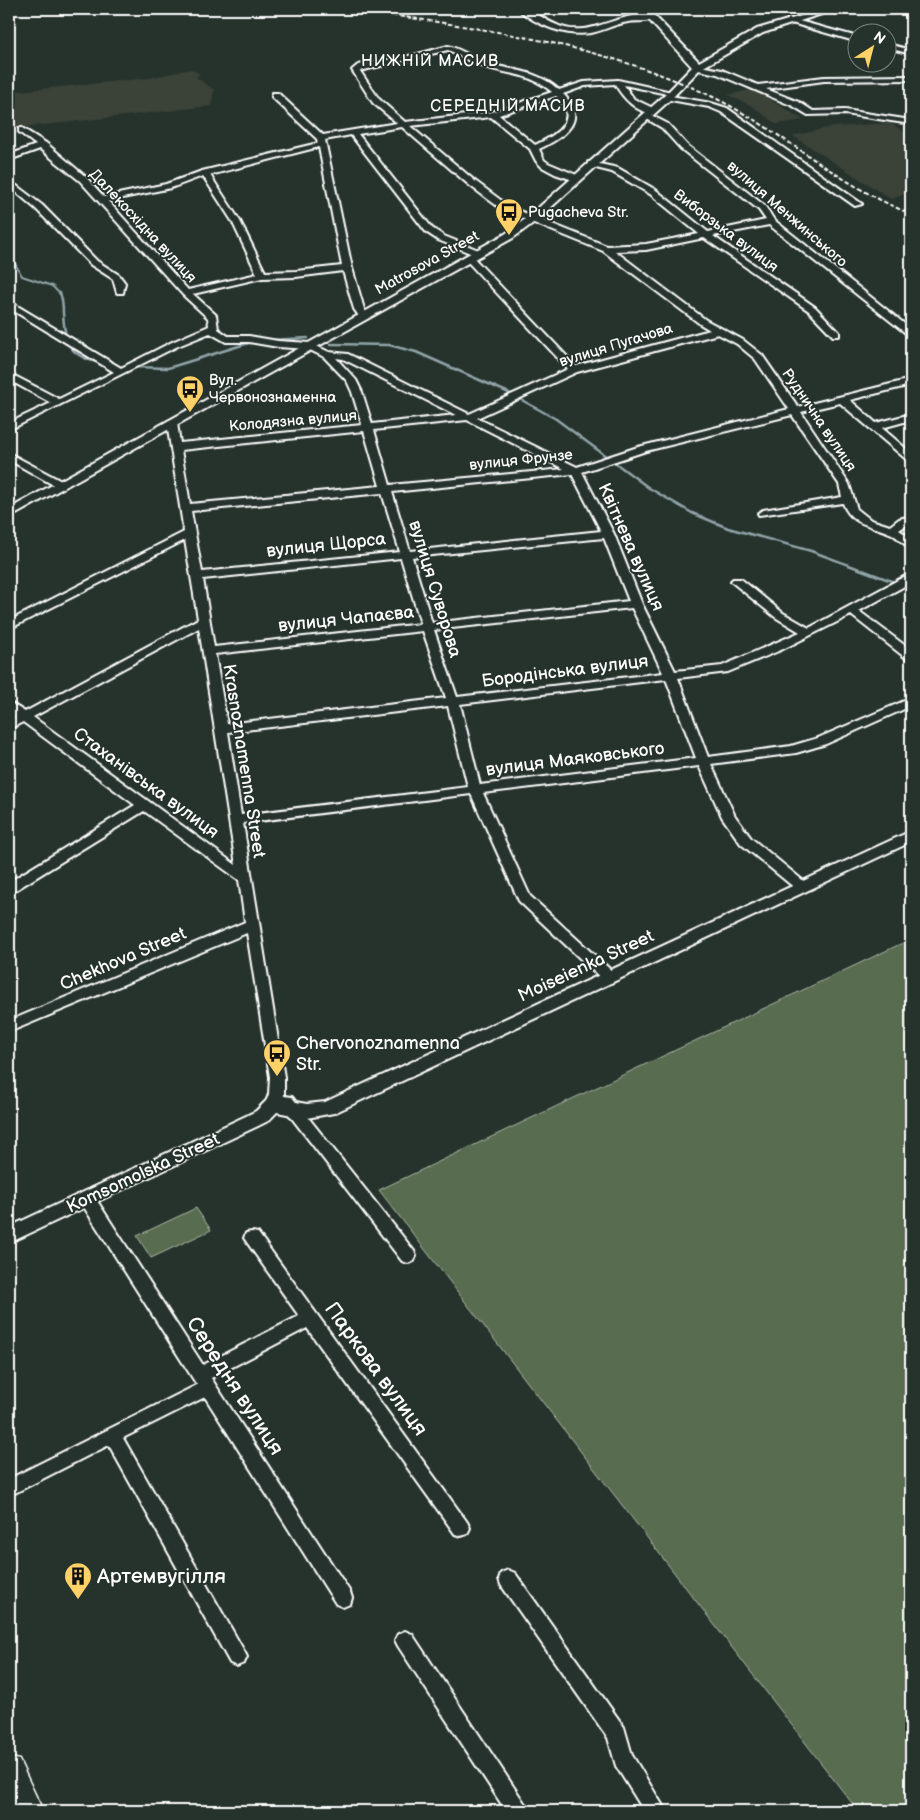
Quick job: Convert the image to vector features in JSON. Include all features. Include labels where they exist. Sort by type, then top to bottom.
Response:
[{"type":"main road","points":[[9,1770],[29,1811]]},
{"type":"street","points":[[522,9],[554,27],[578,32],[629,19],[651,18]]},
{"type":"street","points":[[643,9],[694,63],[796,104],[811,113],[845,112],[911,122]]},
{"type":"street","name":"Matrosova Street","points":[[9,514],[509,236],[532,219],[670,95],[694,63],[709,60],[751,35],[791,20],[833,9]]},
{"type":"street","points":[[791,20],[848,37]]},
{"type":"street","points":[[534,148],[556,138],[572,120],[561,93],[523,72],[483,65],[452,48],[444,48],[415,57],[361,67],[356,70],[376,101],[479,188],[507,209],[606,249],[634,249],[771,222]]},
{"type":"street","points":[[898,49],[911,52]]},
{"type":"street","points":[[754,88],[824,79],[911,78]]},
{"type":"street","points":[[100,200],[168,186],[186,178],[353,133],[405,124],[505,112],[530,101],[561,93],[584,84],[618,82],[711,105],[724,110],[858,204]]},
{"type":"street","name":"вулиця Менжинського","points":[[618,82],[625,94],[637,106],[665,126],[684,147],[762,208],[771,222],[911,333]]},
{"type":"street","points":[[275,95],[322,141],[348,268],[359,309],[364,318]]},
{"type":"street","points":[[493,114],[534,148],[540,161],[545,165],[576,178]]},
{"type":"street","name":"Далекосхідна вулиця","points":[[22,130],[43,145],[83,180],[186,293],[213,317],[214,328],[211,329]]},
{"type":"street","points":[[353,133],[429,230],[474,256],[574,370]]},
{"type":"street","points":[[9,158],[43,145]]},
{"type":"street","name":"Виборзька вулиця","points":[[591,164],[615,170],[641,184],[707,236],[812,309],[836,334]]},
{"type":"street","points":[[205,173],[236,221],[262,275]]},
{"type":"street","points":[[9,182],[39,207],[94,263],[116,277],[120,283],[120,291]]},
{"type":"street","name":"Руднична вулиця","points":[[606,249],[717,331],[740,342],[759,357],[844,484],[850,508],[854,514],[863,520],[902,534],[911,544]]},
{"type":"street","points":[[186,293],[262,275],[296,274],[348,268]]},
{"type":"street","points":[[9,304],[121,372]]},
{"type":"street","points":[[9,427],[175,344],[211,329],[226,339],[249,339],[278,344],[310,346]]},
{"type":"street","name":"вулиця Пугачова","points":[[471,417],[574,370],[717,331]]},
{"type":"street","name":"Квітнева вулиця","points":[[310,346],[327,355],[345,356],[471,417],[576,471],[608,534],[636,604],[671,676],[704,762],[736,829],[746,841],[801,886]]},
{"type":"street","name":"вулиця Суворова","points":[[327,355],[354,384],[405,555],[453,702],[475,789],[524,898],[609,977]]},
{"type":"street","points":[[9,376],[57,402]]},
{"type":"street","name":"вулиця Фрунзе","points":[[184,508],[576,471],[642,449],[911,382]]},
{"type":"street","points":[[842,399],[911,458]]},
{"type":"street","name":"Колодязна вулиця","points":[[176,446],[368,429],[471,417]]},
{"type":"street","points":[[873,427],[911,417]]},
{"type":"street","name":"Krasnoznamenna Street","points":[[172,423],[188,534],[246,879],[275,1097]]},
{"type":"street","points":[[9,456],[61,485]]},
{"type":"street","points":[[763,513],[849,499]]},
{"type":"street","points":[[893,530],[903,521],[911,519]]},
{"type":"street","points":[[9,625],[188,534]]},
{"type":"street","name":"вулиця Щорса","points":[[196,576],[608,534]]},
{"type":"street","name":"Бородінська вулиця","points":[[220,729],[712,672],[732,666],[808,632],[896,587],[909,578]]},
{"type":"street","points":[[737,581],[779,615],[808,632]]},
{"type":"street","name":"вулиця Чапаєва","points":[[208,651],[636,604]]},
{"type":"street","points":[[851,610],[911,656]]},
{"type":"street","points":[[9,725],[203,621]]},
{"type":"street","name":"вулиця Маяковського","points":[[235,820],[792,750],[808,746],[911,702]]},
{"type":"street","name":"Стаханівська вулиця","points":[[9,706],[246,879]]},
{"type":"street","points":[[9,888],[144,805]]},
{"type":"street","name":"Moiseienka Street","points":[[275,1097],[293,1109],[307,1111],[328,1108],[911,836]]},
{"type":"street","points":[[213,855],[231,858],[240,850]]},
{"type":"street","name":"Chekhova Street","points":[[9,1027],[252,925]]},
{"type":"street","name":"Komsomolska Street","points":[[9,1235],[88,1200],[262,1116],[275,1097]]},
{"type":"street","points":[[293,1109],[408,1256]]},
{"type":"street","name":"Середня вулиця","points":[[88,1200],[343,1598]]},
{"type":"street","name":"Паркова вулиця","points":[[252,1238],[460,1528]]},
{"type":"street","points":[[9,1488],[93,1444],[113,1436],[310,1318]]},
{"type":"street","points":[[113,1436],[236,1657]]},
{"type":"street","points":[[508,1579],[617,1734],[623,1759],[656,1811]]},
{"type":"street","points":[[405,1640],[518,1811]]},
{"type":"shaded area","points":[[191,69],[200,74],[196,77],[214,90],[211,106],[9,129],[9,92],[150,78]]},
{"type":"shaded area","points":[[754,89],[803,120],[776,124],[752,106],[728,95]]},
{"type":"shaded area","points":[[890,123],[911,136],[911,192],[891,199],[793,136],[832,127]]},
{"type":"green space","points":[[911,939],[911,1811],[858,1811],[379,1190]]},
{"type":"green space","points":[[196,1208],[211,1230],[151,1258],[137,1236]]},
{"type":"waterway","points":[[9,253],[22,276],[52,286],[61,295]]},
{"type":"waterway","points":[[61,295],[65,334],[68,342],[84,358],[104,364]]},
{"type":"waterway","points":[[269,340],[308,338]]},
{"type":"waterway","points":[[133,367],[168,368],[252,342]]},
{"type":"waterway","points":[[331,344],[389,345],[416,352],[509,393],[556,419],[649,488],[692,513],[728,528],[811,551],[897,583]]},
{"type":"waterway","points":[[902,585],[911,588]]},
{"type":"railway","points":[[351,9],[444,23],[536,40],[581,50],[670,78],[739,111],[859,188],[911,214]]},
{"type":"place","name":"Pugacheva Str.","points":[[509,236]]},
{"type":"place","name":"Вул. Червонознаменна","points":[[190,413]]},
{"type":"place","name":"Chervonoznamenna Str.","points":[[277,1077]]},
{"type":"place","name":"Артемвугілля","points":[[78,1600]]},
{"type":"district","name":"НИЖНІЙ МАСИВ","points":[[430,61]]},
{"type":"district","name":"СЕРЕДНІЙ МАСИВ","points":[[508,106]]}]
